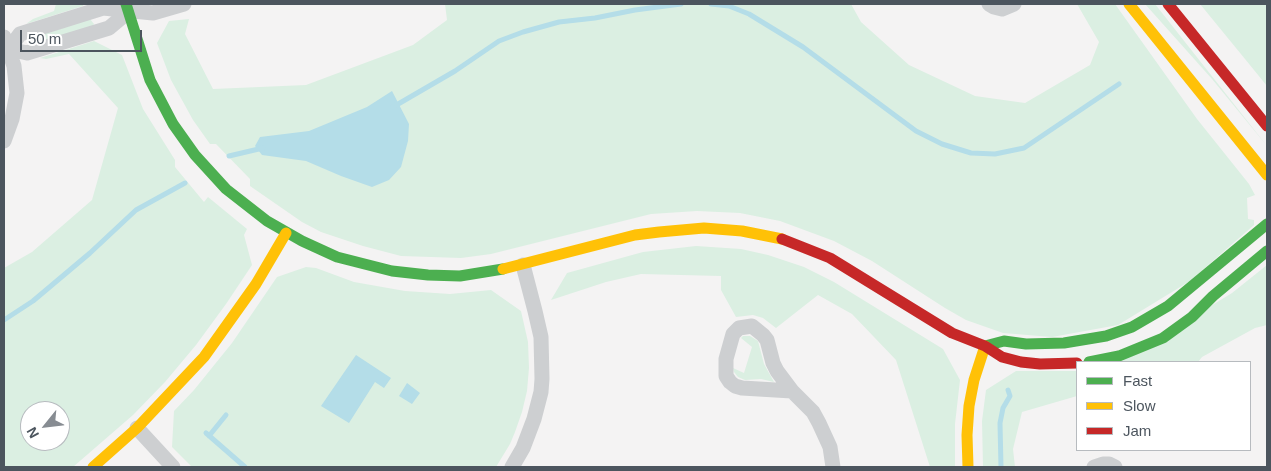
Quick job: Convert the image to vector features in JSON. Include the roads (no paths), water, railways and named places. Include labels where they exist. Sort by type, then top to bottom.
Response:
[{"type":"street","points":[[6,43],[20,34],[103,8],[131,6],[153,13],[184,4]]},
{"type":"street","points":[[989,4],[994,8],[1002,9],[1014,4]]},
{"type":"street","points":[[1129,4],[1267,175]]},
{"type":"street","points":[[1168,4],[1267,126]]},
{"type":"street","points":[[6,43],[27,53],[109,28],[131,6]]},
{"type":"street","points":[[131,6],[148,72],[172,124],[195,155],[226,189],[267,221],[286,233],[337,257],[400,272],[460,276],[523,266],[635,235],[682,229],[742,231],[778,238],[830,258],[952,333],[985,346],[1002,357],[1021,362],[1076,363]]},
{"type":"street","points":[[4,141],[12,119],[17,93],[16,78],[6,43]]},
{"type":"street","points":[[985,346],[1004,341],[1026,344],[1064,343],[1106,336],[1132,327],[1168,306],[1267,224]]},
{"type":"street","points":[[93,467],[137,428],[186,377],[216,342],[256,284],[286,233]]},
{"type":"street","points":[[1093,361],[1120,356],[1163,338],[1192,317],[1267,251]]},
{"type":"street","points":[[512,467],[523,448],[534,418],[541,392],[542,378],[541,337],[523,266]]},
{"type":"street","points":[[792,391],[742,388],[730,382],[726,376],[726,359],[733,334],[739,328],[752,326],[758,329],[767,340],[770,355],[777,371],[792,391],[813,412],[819,423],[830,447],[833,467]]},
{"type":"street","points":[[968,467],[967,435],[969,406],[974,380],[985,346]]},
{"type":"street","points":[[137,428],[173,467]]},
{"type":"street","points":[[1094,467],[1109,464],[1116,467]]},
{"type":"water","points":[[392,91],[409,124],[408,141],[401,167],[389,180],[372,187],[306,161],[262,155],[255,146],[260,137],[309,131],[367,107]]},
{"type":"water","points":[[356,355],[391,378],[384,388],[375,382],[349,423],[321,406]]},
{"type":"water","points":[[407,383],[420,393],[412,404],[399,396]]},
{"type":"waterway","points":[[393,107],[455,71],[499,41],[523,32],[559,22],[681,4]]},
{"type":"waterway","points":[[711,4],[729,6],[749,14],[803,47],[916,131],[942,144],[971,153],[995,154],[1024,148],[1119,84]]},
{"type":"waterway","points":[[229,156],[263,148]]},
{"type":"waterway","points":[[4,320],[33,301],[90,253],[136,210],[185,183]]},
{"type":"waterway","points":[[1001,467],[1000,423],[1003,408],[1010,396],[1008,390]]},
{"type":"waterway","points":[[209,436],[226,415]]},
{"type":"waterway","points":[[206,433],[245,467]]}]
